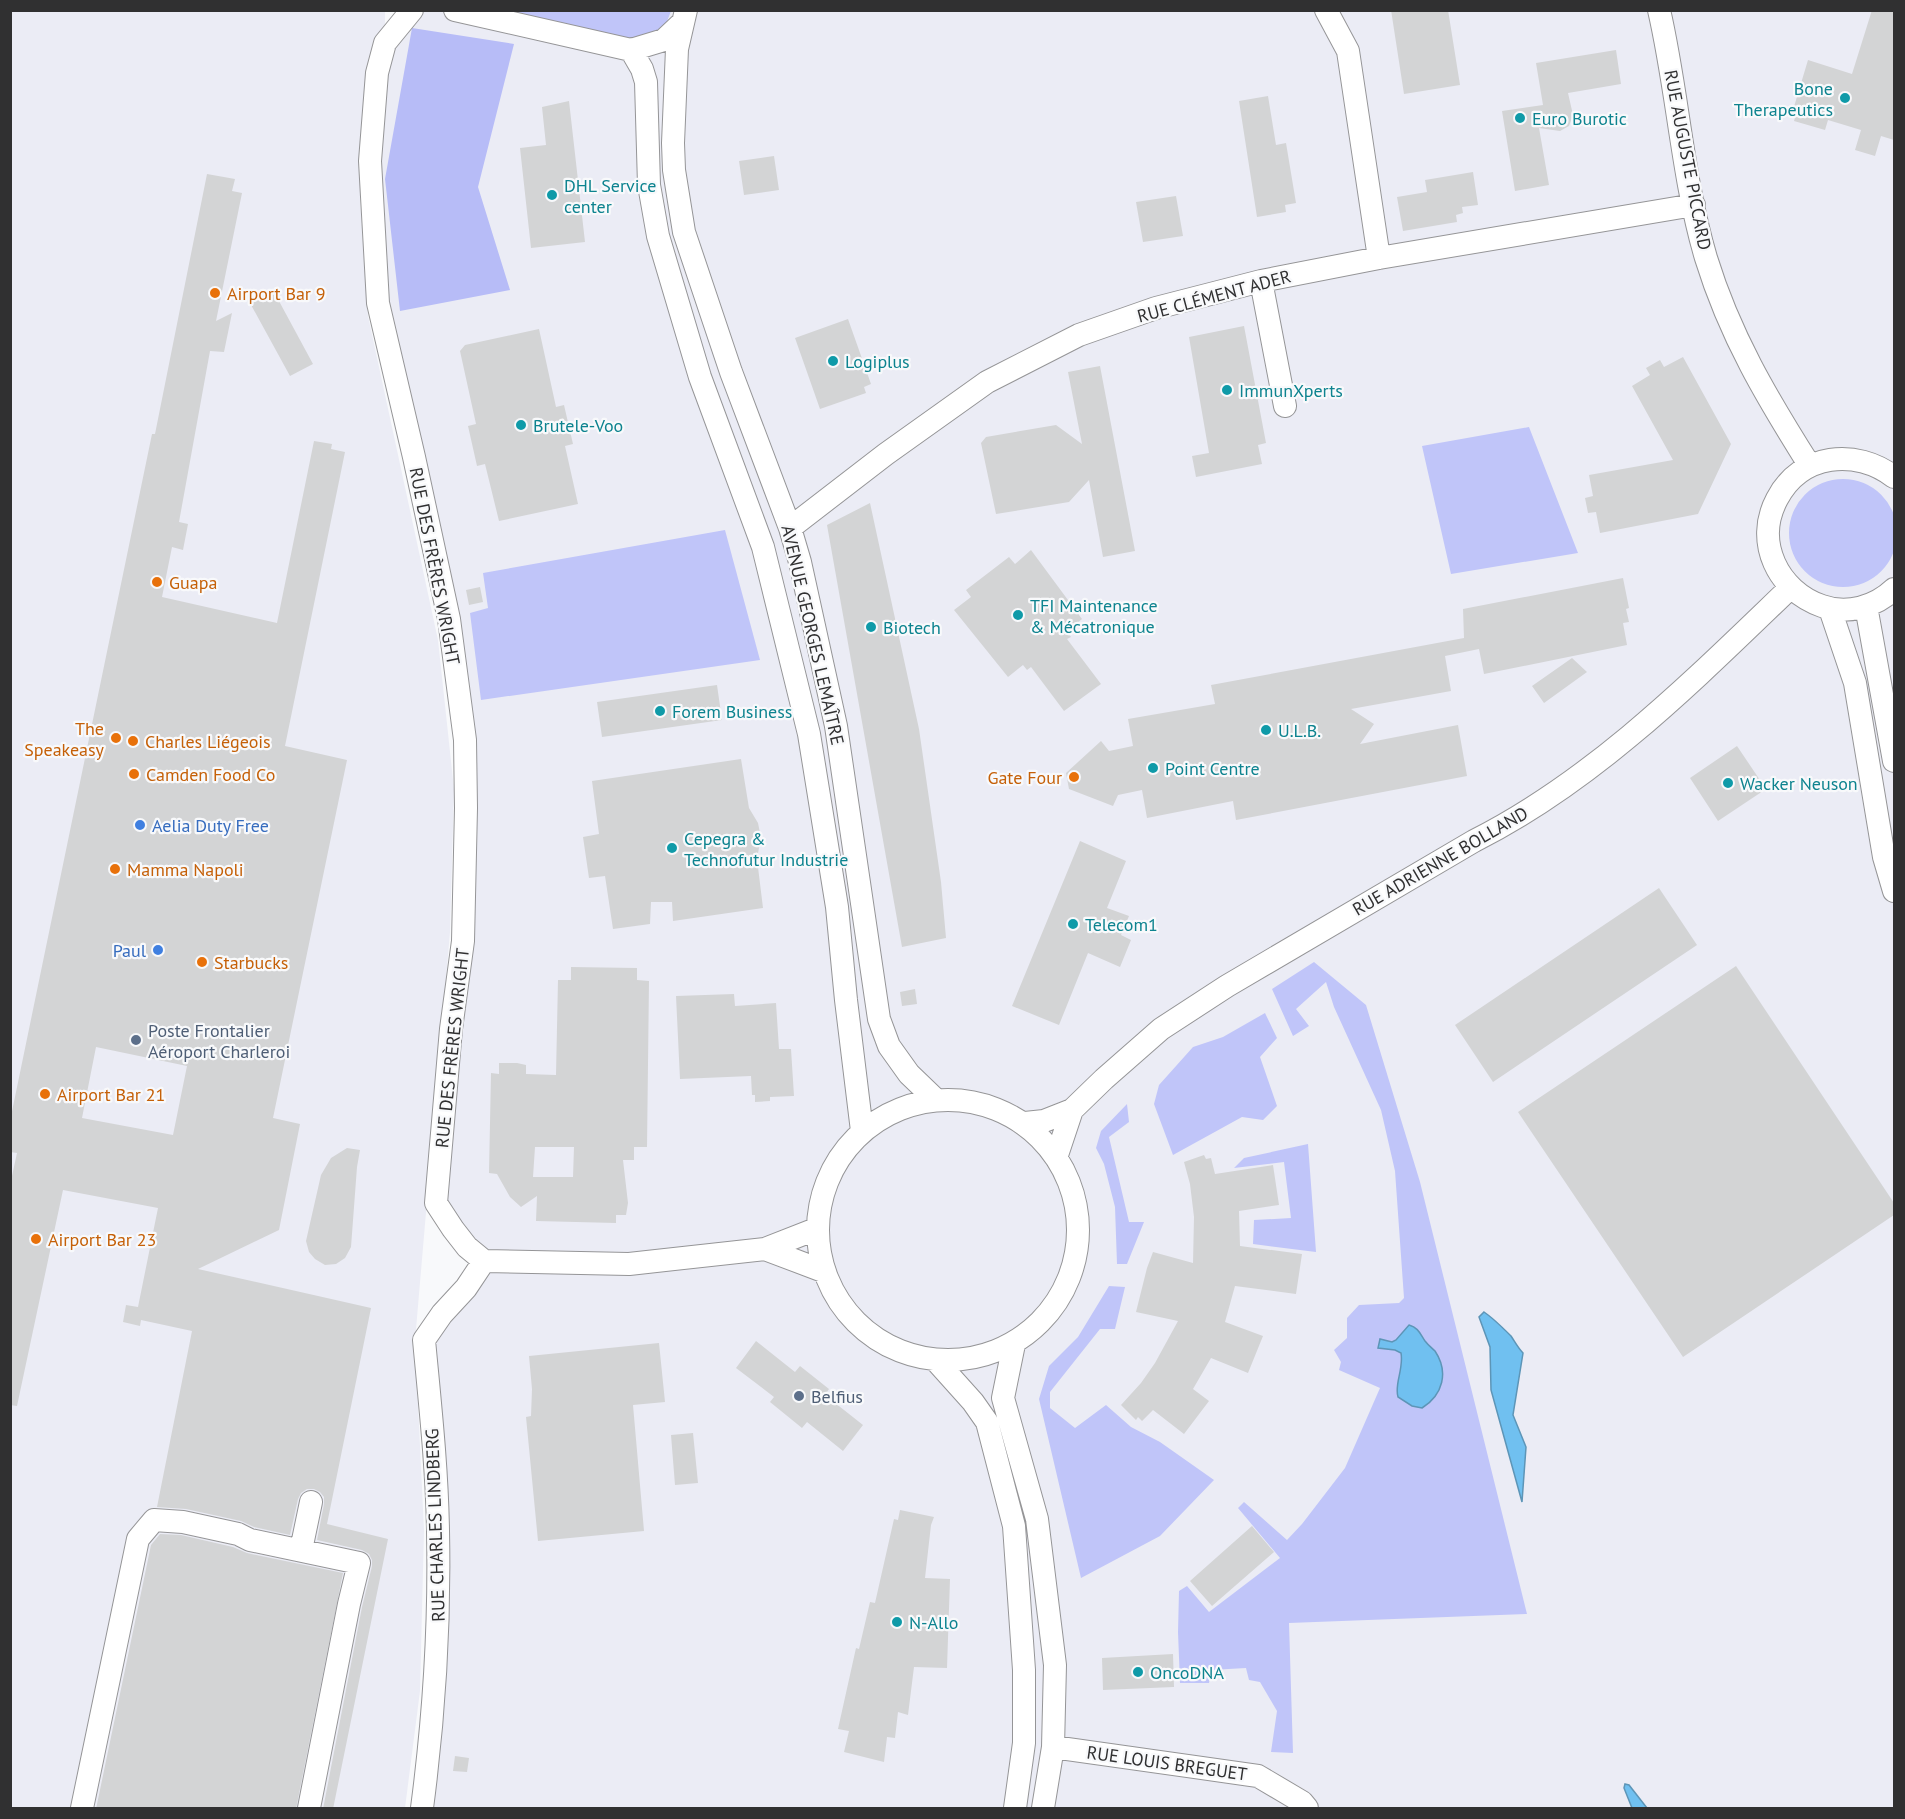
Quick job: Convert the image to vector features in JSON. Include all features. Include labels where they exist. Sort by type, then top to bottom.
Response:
[{"type":"street","name":"RUE DES FRÈRES WRIGHT","points":[[412,10],[385,43],[377,73],[370,161],[378,303],[449,619],[465,740],[463,941],[451,1029],[436,1203],[467,1247],[484,1261]]},
{"type":"street","points":[[455,10],[631,50],[664,40],[684,17]]},
{"type":"street","points":[[1326,10],[1348,51],[1379,258]]},
{"type":"street","name":"RUE AUGUSTE PICCARD","points":[[1659,10],[1694,205],[1719,297],[1742,350],[1769,402],[1810,466]]},
{"type":"street","name":"AVENUE GEORGES LEMAÎTRE","points":[[684,17],[677,49],[673,143],[674,170],[684,232],[731,372],[790,528],[800,562],[836,726],[879,1019],[889,1046],[909,1074],[935,1099]]},
{"type":"street","name":"AVENUE GEORGES LEMAÎTRE","points":[[631,50],[642,69],[646,82],[649,185],[658,236],[700,377],[763,547],[809,734],[837,907],[862,1131]]},
{"type":"street","name":"RUE CLÉMENT ADER","points":[[790,528],[886,454],[987,382],[1078,335],[1156,308],[1261,281],[1379,258],[1694,205]]},
{"type":"street","points":[[1261,281],[1285,406]]},
{"type":"street","points":[[1894,477],[1883,468],[1855,458],[1830,459],[1810,466],[1791,479],[1776,499],[1769,522],[1769,546],[1776,568],[1790,588],[1808,601],[1830,609],[1848,610],[1866,606],[1886,597],[1894,589]]},
{"type":"street","name":"RUE ADRIENNE BOLLAND","points":[[1025,1123],[1044,1121],[1072,1110],[1104,1078],[1170,1023],[1236,980],[1474,841],[1510,823],[1608,755],[1707,667],[1790,588]]},
{"type":"street","points":[[1866,606],[1894,761]]},
{"type":"street","points":[[1830,609],[1855,682],[1884,857],[1894,891]]},
{"type":"street","points":[[953,1098],[986,1104],[1025,1123],[1057,1155],[1071,1182],[1079,1220],[1075,1263],[1054,1308],[1014,1344],[938,1363],[924,1360],[871,1337],[847,1315],[823,1271],[816,1229],[826,1182],[862,1131],[897,1109],[935,1099],[953,1098]]},
{"type":"street","name":"RUE ADRIENNE BOLLAND","points":[[1057,1155],[1072,1110]]},
{"type":"street","points":[[484,1261],[629,1264],[765,1249],[816,1229]]},
{"type":"street","points":[[765,1249],[823,1271]]},
{"type":"street","name":"RUE CHARLES LINDBERG","points":[[422,1809],[437,1653],[438,1542],[434,1439],[424,1340],[442,1314],[466,1288],[484,1261]]},
{"type":"street","points":[[1014,1344],[1003,1398],[1037,1519],[1055,1665],[1053,1747],[1043,1809]]},
{"type":"street","points":[[938,1363],[973,1402],[987,1422],[1014,1526],[1024,1670],[1024,1743],[1015,1809]]},
{"type":"street","points":[[301,1550],[311,1502]]},
{"type":"street","points":[[82,1809],[138,1539],[154,1520],[177,1522],[182,1529],[236,1542],[244,1537],[359,1563],[309,1809]]},
{"type":"street","name":"RUE LOUIS BREGUET","points":[[1053,1747],[1258,1776],[1302,1802],[1306,1809]]},
{"type":"shaded area","points":[[412,10],[1894,11],[1894,1808],[422,1808],[437,1653],[424,1340],[484,1261],[436,1203],[465,740],[378,303],[366,106],[360,198],[368,316],[438,640],[454,789],[450,932],[415,1341],[424,1530],[420,1691],[405,1808],[11,1808],[11,11],[385,11],[385,42]]},
{"type":"shaded area","points":[[495,11],[671,11],[666,24],[655,34],[636,39]]},
{"type":"shaded area","points":[[412,28],[514,44],[478,187],[510,290],[400,311],[385,179]]},
{"type":"shaded area","points":[[1529,427],[1578,553],[1451,574],[1422,446]]},
{"type":"shaded area","points":[[1843,479],[1864,483],[1881,495],[1893,512],[1897,533],[1893,554],[1881,571],[1864,583],[1843,587],[1822,583],[1805,571],[1793,554],[1789,533],[1793,512],[1805,495],[1822,483]]},
{"type":"shaded area","points":[[725,530],[760,660],[481,700],[470,613],[488,608],[483,573]]},
{"type":"shaded area","points":[[1314,962],[1366,1005],[1420,1182],[1527,1614],[1289,1623],[1293,1753],[1271,1752],[1277,1711],[1260,1682],[1249,1680],[1246,1668],[1211,1670],[1209,1683],[1180,1683],[1179,1591],[1187,1586],[1209,1612],[1280,1558],[1238,1508],[1244,1502],[1287,1540],[1302,1524],[1345,1468],[1380,1388],[1339,1370],[1341,1362],[1334,1350],[1347,1338],[1347,1318],[1359,1305],[1399,1303],[1404,1298],[1395,1171],[1381,1110],[1334,1007],[1326,982],[1296,1009],[1309,1026],[1293,1036],[1272,989]]},
{"type":"shaded area","points":[[1265,1013],[1277,1038],[1260,1057],[1277,1106],[1263,1120],[1242,1117],[1173,1155],[1154,1104],[1159,1085],[1193,1047],[1223,1037]]},
{"type":"shaded area","points":[[1127,1104],[1129,1122],[1109,1137],[1129,1222],[1144,1222],[1127,1264],[1117,1264],[1115,1207],[1104,1164],[1096,1148],[1101,1131]]},
{"type":"shaded area","points":[[1308,1144],[1316,1252],[1253,1244],[1254,1220],[1291,1218],[1284,1162],[1234,1168],[1244,1158]]},
{"type":"shaded area","points":[[1109,1286],[1125,1287],[1115,1329],[1100,1329],[1050,1392],[1050,1408],[1075,1428],[1106,1405],[1131,1427],[1160,1442],[1214,1480],[1160,1536],[1081,1578],[1039,1399],[1049,1366],[1078,1337]]},
{"type":"shaded area","points":[[1484,1312],[1511,1336],[1523,1353],[1513,1415],[1526,1447],[1522,1502],[1491,1390],[1490,1347],[1479,1317]]},
{"type":"shaded area","points":[[1409,1325],[1417,1330],[1435,1351],[1442,1367],[1443,1375],[1439,1390],[1435,1397],[1422,1408],[1412,1406],[1398,1397],[1401,1353],[1378,1348],[1380,1339],[1392,1342]]},
{"type":"shaded area","points":[[1625,1784],[1629,1785],[1647,1808],[1632,1808],[1624,1788]]},
{"type":"building","points":[[1391,10],[1448,10],[1460,85],[1404,94]]},
{"type":"building","name":"Bone Therapeutics","points":[[1872,10],[1894,10],[1894,140],[1881,136],[1875,156],[1855,150],[1861,130],[1828,120],[1825,130],[1794,121],[1797,111],[1793,110],[1808,60],[1852,74]]},
{"type":"building","name":"Euro Burotic","points":[[1616,50],[1621,84],[1568,93],[1573,115],[1569,126],[1560,131],[1539,128],[1549,185],[1515,191],[1502,111],[1543,105],[1536,63]]},
{"type":"building","points":[[1268,96],[1276,145],[1286,143],[1296,203],[1285,205],[1286,212],[1257,217],[1239,101]]},
{"type":"building","name":"DHL Service center","points":[[569,101],[585,242],[531,248],[520,148],[546,145],[542,107]]},
{"type":"building","points":[[774,156],[779,190],[744,195],[739,161]]},
{"type":"building","points":[[1473,172],[1478,205],[1462,207],[1463,213],[1456,215],[1457,222],[1403,231],[1397,197],[1427,192],[1425,180]]},
{"type":"building","points":[[207,174],[235,179],[232,191],[242,193],[216,321],[232,313],[224,352],[210,351],[179,522],[188,524],[183,550],[172,547],[162,597],[277,623],[314,441],[332,444],[331,449],[345,452],[285,746],[347,760],[273,1118],[300,1124],[279,1230],[198,1269],[371,1308],[327,1524],[388,1539],[333,1809],[323,1809],[372,1560],[369,1554],[362,1550],[317,1540],[324,1497],[314,1489],[307,1489],[301,1493],[290,1535],[186,1509],[157,1507],[192,1331],[141,1320],[140,1326],[123,1322],[126,1305],[138,1307],[158,1208],[63,1190],[17,1406],[10,1405],[10,1185],[17,1153],[10,1152],[10,1121],[152,434],[155,434]],"holes":[[[96,1047],[187,1066],[173,1135],[82,1118]]]},
{"type":"building","points":[[1176,196],[1183,236],[1143,242],[1136,202]]},
{"type":"building","points":[[273,290],[313,364],[290,376],[250,303]]},
{"type":"building","name":"Logiplus","points":[[848,319],[871,384],[864,387],[866,393],[820,409],[795,338]]},
{"type":"building","name":"ImmunXperts","points":[[1244,326],[1266,443],[1258,445],[1262,464],[1196,477],[1192,456],[1209,453],[1189,337]]},
{"type":"building","name":"Brutele-Voo","points":[[539,329],[556,407],[564,405],[573,444],[565,446],[578,504],[499,521],[485,464],[477,466],[468,426],[476,424],[460,351],[465,345]]},
{"type":"building","points":[[1683,357],[1731,444],[1698,514],[1600,533],[1596,512],[1588,513],[1585,498],[1593,496],[1589,475],[1673,460],[1632,386],[1650,375],[1646,368],[1660,360],[1664,367]]},
{"type":"building","points":[[1100,366],[1135,551],[1103,557],[1089,480],[1069,502],[996,514],[981,443],[986,437],[1056,425],[1082,444],[1068,372]]},
{"type":"building","name":"Biotech","points":[[870,503],[919,729],[941,882],[946,938],[902,947],[827,525]]},
{"type":"building","name":"TFI Maintenance & Mécatronique","points":[[1031,550],[1082,619],[1067,631],[1071,637],[1067,639],[1101,684],[1064,711],[1031,667],[1027,670],[1023,665],[1008,677],[954,610],[971,597],[966,590],[1009,557],[1015,564]]},
{"type":"building","name":"U.L.B.","points":[[1623,578],[1629,608],[1626,609],[1629,622],[1623,623],[1627,645],[1484,674],[1479,649],[1445,656],[1451,691],[1351,709],[1374,724],[1360,744],[1458,725],[1467,776],[1236,820],[1233,801],[1147,818],[1142,790],[1118,795],[1113,806],[1069,789],[1066,773],[1101,741],[1109,751],[1133,746],[1128,719],[1215,704],[1211,685],[1464,638],[1463,609]]},
{"type":"building","points":[[480,587],[483,602],[469,605],[466,590]]},
{"type":"building","points":[[1572,658],[1587,672],[1544,703],[1532,686]]},
{"type":"building","name":"Forem Business","points":[[717,685],[722,720],[602,737],[597,702]]},
{"type":"building","name":"Wacker Neuson","points":[[1737,746],[1766,789],[1718,821],[1690,778]]},
{"type":"building","name":"Cepegra & Technofutur Industrie","points":[[741,759],[749,808],[758,823],[760,833],[757,859],[763,908],[673,921],[672,902],[651,902],[650,924],[613,929],[605,876],[589,878],[583,837],[599,834],[592,781]]},
{"type":"building","name":"Telecom1","points":[[1080,841],[1126,861],[1107,908],[1129,916],[1121,935],[1131,940],[1120,967],[1088,953],[1059,1025],[1012,1006]]},
{"type":"building","points":[[1659,888],[1697,945],[1493,1082],[1455,1025]]},
{"type":"building","points":[[1736,966],[1894,1203],[1894,1215],[1683,1357],[1518,1112]]},
{"type":"building","points":[[571,967],[637,968],[637,980],[649,981],[647,1147],[634,1147],[634,1160],[623,1160],[628,1203],[626,1215],[616,1215],[616,1223],[536,1221],[537,1196],[521,1207],[510,1197],[497,1174],[489,1173],[491,1073],[499,1074],[499,1063],[517,1063],[526,1065],[526,1074],[556,1075],[558,980],[571,980]],"holes":[[[535,1147],[574,1147],[573,1177],[533,1177]]]},
{"type":"building","points":[[915,989],[917,1004],[902,1006],[900,992]]},
{"type":"building","points":[[734,994],[735,1006],[776,1003],[779,1049],[791,1049],[794,1096],[770,1097],[770,1101],[755,1102],[755,1095],[752,1095],[751,1076],[680,1079],[676,996]]},
{"type":"building","points":[[347,1148],[360,1150],[351,1247],[345,1258],[336,1264],[325,1265],[309,1252],[306,1241],[321,1175],[331,1158]]},
{"type":"building","points":[[1204,1155],[1206,1159],[1211,1158],[1215,1174],[1273,1165],[1279,1205],[1239,1211],[1240,1246],[1302,1254],[1296,1294],[1235,1286],[1225,1322],[1263,1336],[1248,1373],[1211,1358],[1193,1389],[1209,1401],[1184,1434],[1153,1410],[1142,1421],[1138,1417],[1136,1420],[1121,1405],[1155,1363],[1178,1321],[1136,1312],[1153,1252],[1193,1263],[1194,1217],[1190,1184],[1184,1162]]},
{"type":"building","name":"Belfius","points":[[756,1341],[795,1372],[800,1366],[829,1389],[825,1395],[863,1425],[843,1451],[807,1422],[802,1428],[770,1402],[774,1397],[736,1368]]},
{"type":"building","points":[[659,1343],[665,1402],[633,1405],[644,1531],[538,1541],[526,1417],[531,1416],[532,1389],[529,1356]]},
{"type":"building","points":[[693,1433],[698,1483],[675,1485],[671,1435]]},
{"type":"building","name":"N-Allo","points":[[900,1510],[934,1517],[931,1525],[925,1578],[950,1579],[947,1668],[914,1667],[908,1715],[898,1712],[895,1738],[887,1737],[884,1762],[844,1752],[849,1731],[838,1729],[856,1648],[859,1649],[870,1602],[875,1603],[894,1519],[898,1520]]},
{"type":"building","points":[[1252,1526],[1274,1552],[1212,1606],[1190,1581]]},
{"type":"building","points":[[160,1534],[181,1535],[233,1547],[247,1553],[343,1573],[296,1809],[96,1809],[151,1545]]},
{"type":"building","name":"OncoDNA","points":[[1173,1654],[1174,1687],[1103,1690],[1102,1658]]},
{"type":"building","points":[[455,1756],[469,1758],[467,1772],[453,1771]]},
{"type":"place","name":"Bone Therapeutics","points":[[1845,98]]},
{"type":"place","name":"Euro Burotic","points":[[1520,118]]},
{"type":"place","name":"DHL Service center","points":[[552,195]]},
{"type":"place","name":"Airport Bar 9","points":[[215,293]]},
{"type":"place","name":"Logiplus","points":[[833,361]]},
{"type":"place","name":"ImmunXperts","points":[[1227,390]]},
{"type":"place","name":"Brutele-Voo","points":[[521,425]]},
{"type":"place","name":"Guapa","points":[[157,582]]},
{"type":"place","name":"TFI Maintenance & Mécatronique","points":[[1018,615]]},
{"type":"place","name":"Biotech","points":[[871,627]]},
{"type":"place","name":"Forem Business","points":[[660,711]]},
{"type":"place","name":"U.L.B.","points":[[1266,730]]},
{"type":"place","name":"The Speakeasy","points":[[116,738]]},
{"type":"place","name":"Charles Liégeois","points":[[133,741]]},
{"type":"place","name":"Point Centre","points":[[1153,768]]},
{"type":"place","name":"Camden Food Co","points":[[134,774]]},
{"type":"place","name":"Gate Four","points":[[1074,777]]},
{"type":"place","name":"Wacker Neuson","points":[[1728,783]]},
{"type":"place","name":"Aelia Duty Free","points":[[140,825]]},
{"type":"place","name":"Cepegra & Technofutur Industrie","points":[[672,848]]},
{"type":"place","name":"Mamma Napoli","points":[[115,869]]},
{"type":"place","name":"Telecom1","points":[[1073,924]]},
{"type":"place","name":"Paul","points":[[158,950]]},
{"type":"place","name":"Starbucks","points":[[202,962]]},
{"type":"place","name":"Poste Frontalier Aéroport Charleroi","points":[[136,1040]]},
{"type":"place","name":"Airport Bar 21","points":[[45,1094]]},
{"type":"place","name":"Airport Bar 23","points":[[36,1239]]},
{"type":"place","name":"Belfius","points":[[799,1396]]},
{"type":"place","name":"N-Allo","points":[[897,1622]]},
{"type":"place","name":"OncoDNA","points":[[1138,1672]]}]
